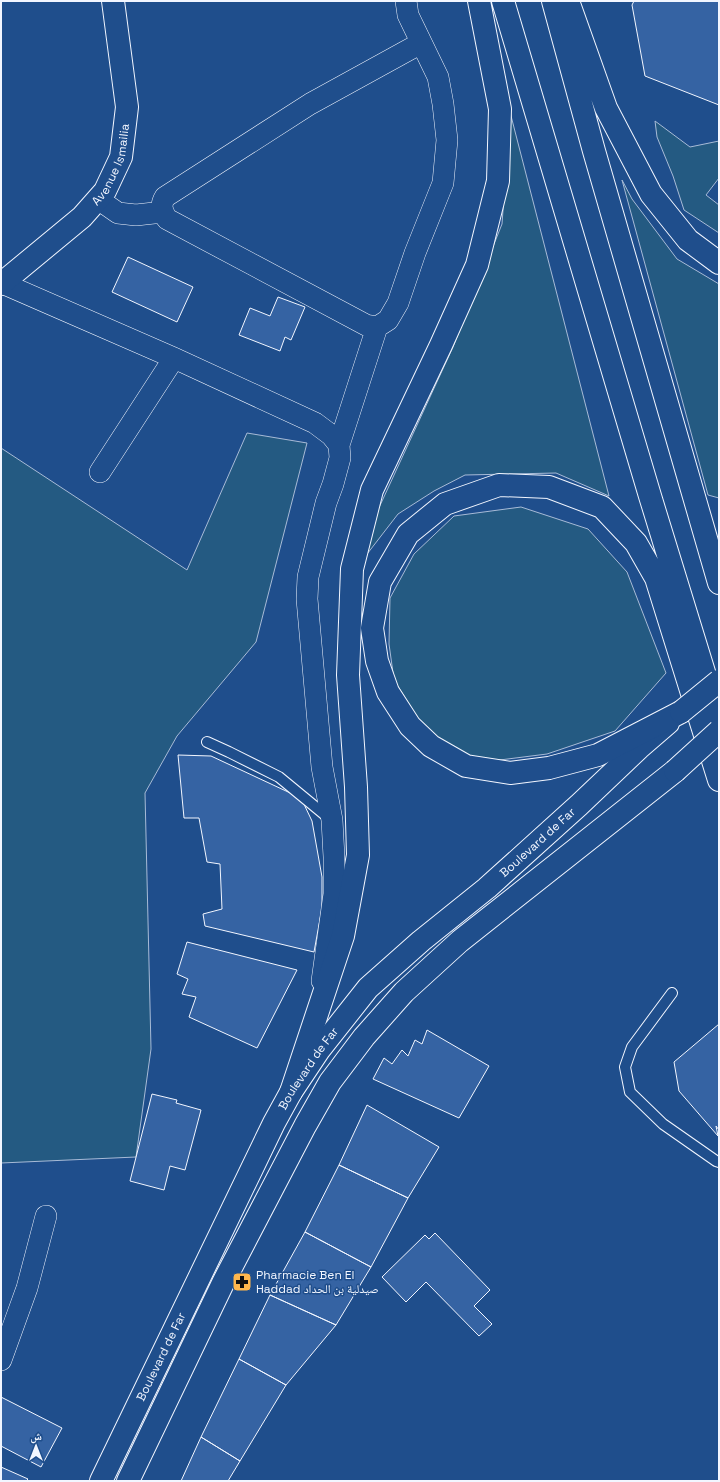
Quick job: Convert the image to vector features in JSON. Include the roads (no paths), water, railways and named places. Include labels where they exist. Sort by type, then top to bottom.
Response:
[{"type":"main road","name":"Avenue Ismailia","points":[[2,284],[82,216],[105,191],[121,158],[126,107],[112,1]]},
{"type":"main road","points":[[292,1092],[343,936],[358,855],[356,787],[348,675],[352,569],[372,490],[442,345],[477,265],[498,181],[500,109],[479,1]]},
{"type":"main road","points":[[503,1],[647,489],[719,722]]},
{"type":"main road","points":[[553,1],[594,151],[719,583]]},
{"type":"main road","points":[[568,1],[606,108],[651,194],[688,240],[719,263]]},
{"type":"main road","points":[[719,681],[681,712],[598,755],[550,768],[510,773],[466,766],[431,746],[410,726],[388,692],[377,661],[372,628],[380,582],[408,534],[445,504],[499,485],[549,487],[602,507],[636,544],[656,578],[719,780]]},
{"type":"main road","name":"Boulevard de Far","points":[[101,1481],[264,1144],[292,1092],[319,1050],[368,988],[421,941],[487,888],[579,805],[639,748],[681,712]]},
{"type":"main road","name":"Boulevard de Far","points":[[128,1481],[224,1281],[305,1126],[330,1082],[364,1037],[404,992],[460,941],[675,771],[719,731]]},
{"type":"street","points":[[318,1009],[334,894],[334,857],[332,820],[322,767],[307,599],[308,577],[326,504],[337,472],[340,458],[339,445],[377,327],[388,320],[398,303],[415,253],[443,183],[447,140],[438,77],[408,15],[406,1]]},
{"type":"street","points":[[377,327],[366,325],[167,219],[163,212],[161,203],[165,197],[310,104],[421,43]]},
{"type":"street","points":[[98,199],[118,214],[136,215],[163,212]]},
{"type":"street","points":[[2,284],[174,358],[315,423],[331,435],[339,445]]},
{"type":"street","points":[[100,472],[174,358]]},
{"type":"street","points":[[1,1360],[27,1288],[46,1216]]},
{"type":"lane","points":[[207,742],[279,777],[332,820]]},
{"type":"lane","points":[[672,993],[632,1047],[625,1067],[630,1092],[663,1124],[719,1162]]},
{"type":"place","name":"Pharmacie Ben El Haddad صيدلية بن الحداد","points":[[242,1282]]}]
